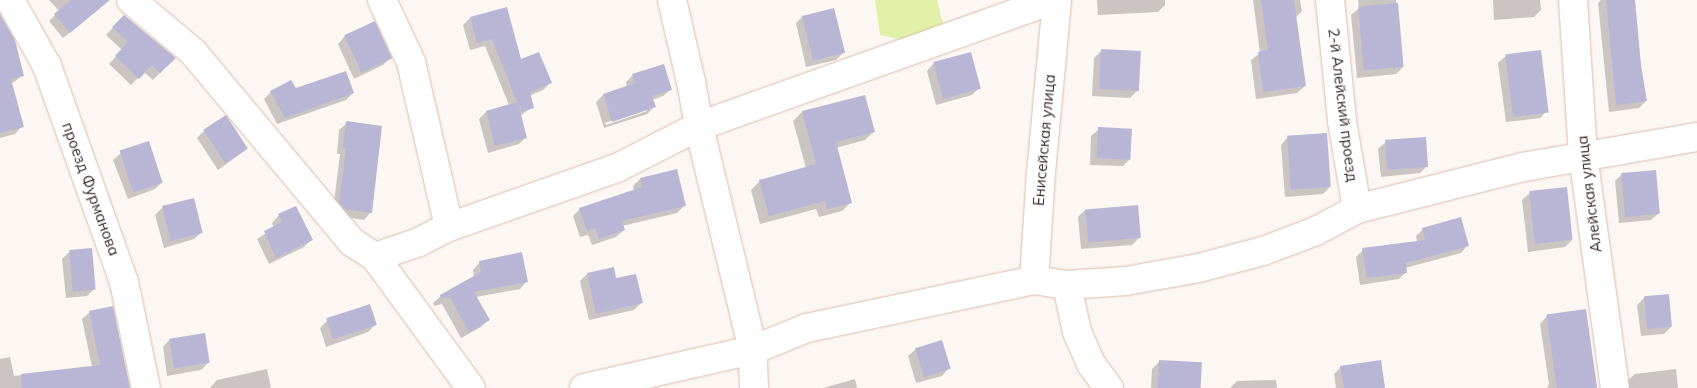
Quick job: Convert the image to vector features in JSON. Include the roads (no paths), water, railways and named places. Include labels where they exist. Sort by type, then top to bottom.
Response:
[{"type":"street","name":"проезд Фурманова","points":[[10,0],[47,66],[124,282],[146,388]]},
{"type":"street","points":[[131,0],[193,52],[352,242],[375,257],[471,388]]},
{"type":"street","points":[[382,0],[411,62],[448,227]]},
{"type":"street","points":[[672,0],[692,82],[699,126],[754,350],[754,388]]},
{"type":"street","points":[[375,257],[419,242],[448,227],[617,168],[699,126],[1055,0]]},
{"type":"street","name":"Енисейская улица","points":[[1034,280],[1055,0]]},
{"type":"street","name":"2-й Алейский проезд","points":[[1330,0],[1342,121],[1357,209]]},
{"type":"street","name":"Алейская улица","points":[[1573,0],[1583,155],[1615,388]]},
{"type":"street","points":[[584,388],[754,350],[807,328],[1034,280],[1068,285],[1126,281],[1226,261],[1263,251],[1316,231],[1357,209],[1523,167],[1583,155],[1697,137]]},
{"type":"street","points":[[1068,285],[1077,332],[1092,365],[1109,388]]}]
